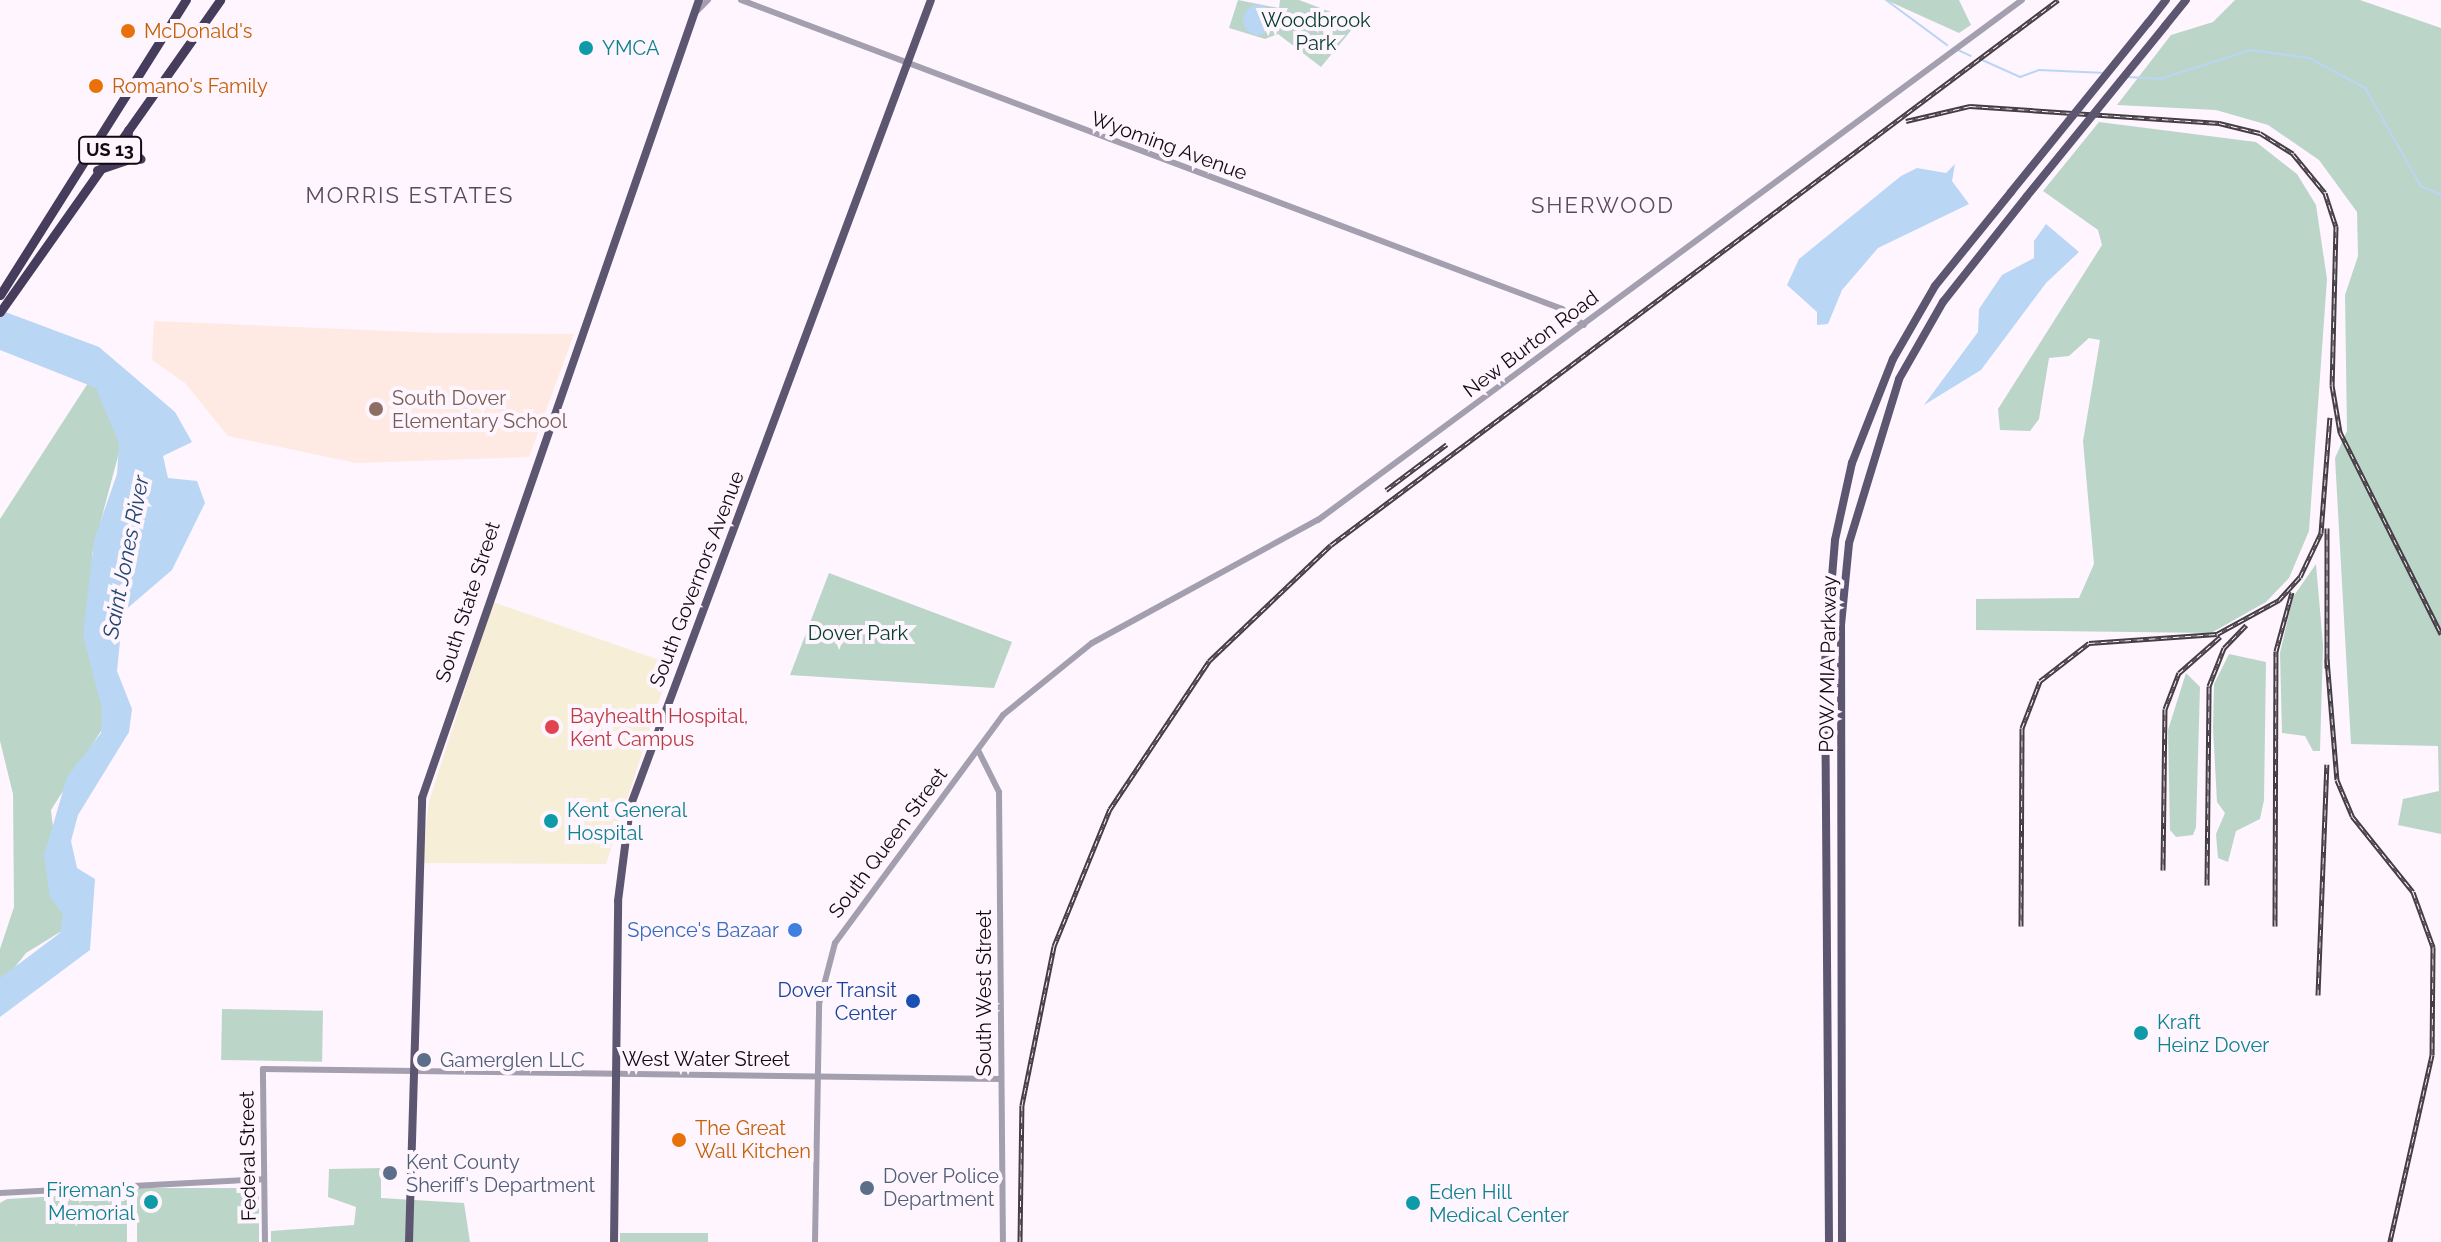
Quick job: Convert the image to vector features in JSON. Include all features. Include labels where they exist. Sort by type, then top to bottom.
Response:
[{"type":"highway","name":"US 13","points":[[2,304],[118,106],[186,0]]},
{"type":"highway","name":"US 13","points":[[2,304],[107,153],[220,0]]},
{"type":"highway","points":[[107,153],[102,143],[118,106]]},
{"type":"highway","points":[[129,124],[127,147],[141,159]]},
{"type":"highway","points":[[94,172],[126,160]]},
{"type":"main road","name":"South State Street","points":[[409,1242],[415,862],[425,786],[699,0]]},
{"type":"main road","name":"South Governors Avenue","points":[[614,1242],[618,892],[630,807],[931,0]]},
{"type":"main road","name":"POW/MIA Parkway","points":[[1829,1242],[1825,662],[1837,527],[1863,431],[1893,359],[1935,286],[2166,0]]},
{"type":"main road","name":"POW/MIA Parkway","points":[[1842,1242],[1841,625],[1849,543],[1899,379],[1943,302],[2186,0]]},
{"type":"main road","points":[[1830,1086],[1842,1096]]},
{"type":"street","points":[[694,15],[708,0]]},
{"type":"street","name":"Wyoming Avenue","points":[[741,0],[908,66],[1562,309],[1584,325]]},
{"type":"street","name":"New Burton Road","points":[[1039,680],[1092,643],[1294,536],[2022,0]]},
{"type":"street","name":"South Queen Street","points":[[815,1242],[817,1076],[822,988],[839,936],[978,750],[1039,680]]},
{"type":"street","name":"South West Street","points":[[978,750],[999,792],[1003,1242]]},
{"type":"street","name":"West Water Street","points":[[263,1069],[1000,1079]]},
{"type":"street","name":"Federal Street","points":[[263,1069],[265,1242]]},
{"type":"street","points":[[0,1193],[264,1179]]},
{"type":"shaded area","name":"South Dover Elementary School","points":[[154,321],[437,333],[574,334],[529,457],[356,463],[228,436],[185,383],[152,360]]},
{"type":"shaded area","name":"Bayhealth Hospital, Kent Campus","points":[[493,602],[671,664],[606,864],[422,863],[429,802]]},
{"type":"green space","name":"Woodbrook Park","points":[[1238,0],[1279,8],[1280,0],[1299,0],[1358,22],[1321,67],[1278,34],[1265,39],[1229,28]]},
{"type":"green space","points":[[1886,0],[1959,0],[1971,25],[1959,33]]},
{"type":"green space","points":[[2235,0],[2360,0],[2441,28],[2441,834],[2398,825],[2403,799],[2439,791],[2438,746],[2351,744],[2335,458],[2347,431],[2345,295],[2358,256],[2357,212],[2319,160],[2268,125],[2216,110],[2117,105],[2171,35],[2213,22]]},
{"type":"green space","points":[[2099,122],[2256,142],[2297,174],[2316,205],[2327,279],[2309,531],[2289,578],[2266,602],[2211,633],[1976,630],[1976,599],[2079,598],[2094,564],[2083,441],[2100,340],[2089,338],[2069,356],[2049,358],[2039,419],[2030,431],[2000,430],[1998,409],[2102,245],[2098,230],[2043,191]]},
{"type":"green space","points":[[88,383],[109,393],[121,445],[92,554],[106,723],[51,810],[65,929],[26,953],[0,986],[0,949],[14,907],[13,794],[0,741],[0,519]]},
{"type":"green space","points":[[2316,564],[2323,645],[2320,751],[2313,751],[2305,736],[2282,733],[2280,653],[2293,597]]},
{"type":"green space","name":"Dover Park","points":[[829,573],[1012,642],[994,688],[790,675]]},
{"type":"green space","points":[[2229,654],[2266,662],[2264,800],[2260,819],[2236,831],[2228,862],[2218,858],[2216,834],[2225,813],[2217,802],[2213,728],[2214,684]]},
{"type":"green space","points":[[2186,673],[2200,687],[2196,827],[2193,835],[2176,837],[2170,830],[2168,730]]},
{"type":"green space","points":[[222,1009],[323,1011],[322,1062],[221,1060]]},
{"type":"green space","points":[[381,1168],[381,1198],[464,1203],[470,1242],[271,1242],[271,1231],[354,1225],[356,1207],[328,1197],[329,1169]]},
{"type":"green space","points":[[137,1188],[259,1188],[259,1242],[137,1242]]},
{"type":"green space","points":[[127,1192],[127,1242],[0,1242],[0,1203],[7,1199]]},
{"type":"green space","points":[[620,1233],[708,1233],[708,1242],[620,1242]]},
{"type":"water","points":[[1258,5],[1269,9],[1273,20],[1269,31],[1258,35],[1247,31],[1243,20],[1247,9]]},
{"type":"water","points":[[1955,164],[1952,181],[1969,204],[1878,248],[1842,290],[1828,324],[1817,325],[1817,312],[1787,285],[1799,259],[1901,176],[1917,168],[1946,173]]},
{"type":"water","points":[[2046,224],[2079,252],[2046,283],[1981,370],[1924,405],[1978,332],[1979,309],[2002,275],[2034,258],[2034,241]]},
{"type":"water","name":"Saint Jones River","points":[[0,310],[99,347],[175,412],[192,442],[163,456],[168,478],[197,481],[205,503],[172,570],[123,612],[117,671],[132,709],[129,732],[78,815],[71,841],[77,868],[95,879],[90,950],[0,1017],[0,978],[60,933],[63,914],[50,897],[44,856],[67,777],[101,733],[102,709],[83,635],[94,540],[117,474],[119,443],[96,388],[0,350]]},
{"type":"waterway","points":[[1886,0],[1947,45]]},
{"type":"waterway","points":[[1958,50],[1971,56]]},
{"type":"waterway","points":[[2127,77],[2160,79],[2251,50],[2309,58],[2365,88],[2421,186],[2441,195]]},
{"type":"waterway","points":[[1980,59],[2020,77],[2039,70],[2105,73]]},
{"type":"railway","points":[[1020,1242],[1022,1105],[1054,946],[1110,809],[1209,661],[1331,545],[2058,0]]},
{"type":"railway","points":[[1906,121],[1970,106],[2219,123],[2260,133],[2293,154],[2325,193],[2336,226],[2332,385],[2340,432],[2441,634]]},
{"type":"railway","points":[[2021,926],[2022,728],[2040,681],[2089,643],[2217,634],[2279,600],[2300,577],[2321,533],[2330,417]]},
{"type":"railway","points":[[1386,490],[1447,444]]},
{"type":"railway","points":[[2327,528],[2327,668]]},
{"type":"railway","points":[[2275,926],[2276,651],[2292,592]]},
{"type":"railway","points":[[2207,885],[2209,686],[2224,648],[2246,625]]},
{"type":"railway","points":[[2163,870],[2165,709],[2179,673],[2220,637]]},
{"type":"railway","points":[[2327,659],[2337,780],[2352,816],[2413,892],[2433,947],[2432,1055],[2390,1242]]},
{"type":"railway","points":[[2318,995],[2327,764]]},
{"type":"place","name":"McDonald's","points":[[128,31]]},
{"type":"place","name":"YMCA","points":[[586,48]]},
{"type":"place","name":"Romano's Family","points":[[96,86]]},
{"type":"place","name":"South Dover Elementary School","points":[[376,409]]},
{"type":"place","name":"Bayhealth Hospital, Kent Campus","points":[[552,727]]},
{"type":"place","name":"Kent General Hospital","points":[[551,821]]},
{"type":"place","name":"Spence's Bazaar","points":[[795,930]]},
{"type":"place","name":"Dover Transit Center","points":[[913,1001]]},
{"type":"place","name":"Kraft Heinz Dover","points":[[2141,1033]]},
{"type":"place","name":"Gamerglen LLC","points":[[424,1060]]},
{"type":"place","name":"The Great Wall Kitchen","points":[[679,1140]]},
{"type":"place","name":"Kent County Sheriff's Department","points":[[390,1173]]},
{"type":"place","name":"Dover Police Department","points":[[867,1188]]},
{"type":"place","name":"Fireman's Memorial","points":[[151,1202]]},
{"type":"place","name":"Eden Hill Medical Center","points":[[1413,1203]]},
{"type":"district","name":"MORRIS ESTATES","points":[[410,196]]},
{"type":"district","name":"SHERWOOD","points":[[1603,206]]}]
